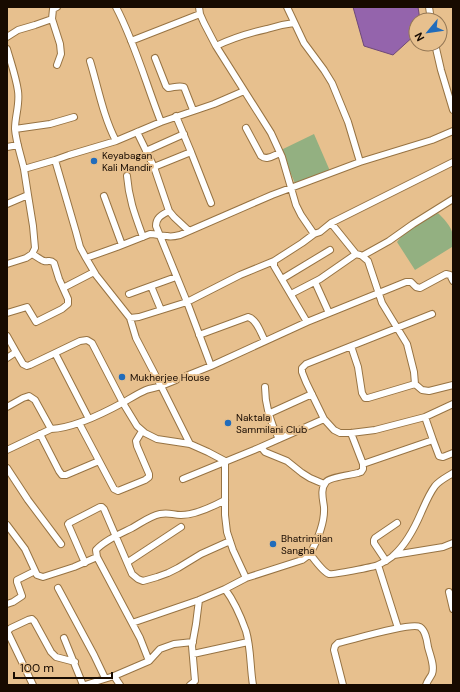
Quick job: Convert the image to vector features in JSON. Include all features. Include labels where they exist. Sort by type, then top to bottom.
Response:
[{"type":"street","points":[[57,65],[61,54],[60,44],[52,19],[53,9],[58,7]]},
{"type":"street","points":[[116,7],[124,23],[161,122]]},
{"type":"street","points":[[199,7],[200,14],[216,46],[271,133],[280,153],[296,205],[314,234]]},
{"type":"street","points":[[287,7],[304,43],[332,83],[348,122],[360,162]]},
{"type":"street","points":[[131,41],[200,14]]},
{"type":"street","points":[[7,36],[18,30],[35,26],[52,19]]},
{"type":"street","points":[[216,46],[247,34],[294,22]]},
{"type":"street","points":[[7,49],[18,91],[15,129],[24,169],[35,248],[32,254],[26,258],[7,264]]},
{"type":"street","points":[[437,52],[440,70],[453,110]]},
{"type":"street","points":[[155,58],[166,86],[168,88],[184,87],[193,110]]},
{"type":"street","points":[[90,60],[105,115],[116,141]]},
{"type":"street","points":[[24,169],[116,141],[176,116],[214,104],[244,91]]},
{"type":"street","points":[[176,116],[211,203]]},
{"type":"street","points":[[15,129],[50,124],[74,117]]},
{"type":"street","points":[[246,128],[261,156],[266,158],[280,153]]},
{"type":"street","points":[[86,258],[150,234],[169,237],[180,235],[291,188],[360,162],[432,140],[453,131]]},
{"type":"street","points":[[137,132],[154,167],[169,211],[189,231]]},
{"type":"street","points":[[146,151],[184,134]]},
{"type":"street","points":[[7,147],[18,145]]},
{"type":"street","points":[[154,167],[191,152]]},
{"type":"street","points":[[55,160],[80,247],[94,272],[130,318],[136,338],[162,386],[190,444]]},
{"type":"street","points":[[130,318],[139,317],[186,302],[240,275],[274,261],[314,234],[320,232],[331,223],[453,162]]},
{"type":"street","points":[[127,176],[128,191],[131,203],[143,237]]},
{"type":"street","points":[[7,204],[28,195]]},
{"type":"street","points":[[104,196],[122,245]]},
{"type":"street","points":[[291,294],[315,282],[359,255],[389,241],[453,199]]},
{"type":"street","points":[[169,211],[157,219],[156,226],[211,366]]},
{"type":"street","points":[[331,223],[359,255],[368,261],[380,293],[382,303],[407,344],[414,372],[415,384],[422,390],[429,391],[453,385]]},
{"type":"street","points":[[282,279],[330,250]]},
{"type":"street","points":[[7,313],[27,307],[36,322],[68,304],[68,299],[54,263],[52,261],[44,261],[38,256],[32,254]]},
{"type":"street","points":[[274,261],[274,266],[307,322]]},
{"type":"street","points":[[63,288],[94,272]]},
{"type":"street","points":[[186,376],[329,312],[408,282],[411,282],[416,287],[420,288],[446,274],[450,275],[453,281]]},
{"type":"street","points":[[129,294],[176,277]]},
{"type":"street","points":[[315,282],[329,312]]},
{"type":"street","points":[[151,286],[161,310]]},
{"type":"street","points":[[432,314],[306,364],[302,368],[302,372],[324,419],[334,430],[340,433],[375,430],[425,417],[453,404]]},
{"type":"street","points":[[199,335],[248,317],[255,321],[265,341]]},
{"type":"street","points":[[7,336],[23,364],[27,366],[80,341],[87,340],[92,343],[123,403],[137,426],[145,433],[157,439],[190,444],[225,461]]},
{"type":"street","points":[[351,346],[358,367],[362,393],[365,398],[415,384]]},
{"type":"street","points":[[7,358],[16,352]]},
{"type":"street","points":[[55,353],[89,418]]},
{"type":"street","points":[[7,450],[51,429],[67,427],[79,423],[145,391],[176,380]]},
{"type":"street","points":[[265,387],[265,398],[268,414],[279,439]]},
{"type":"street","points":[[268,414],[312,394]]},
{"type":"street","points":[[7,407],[23,398],[30,396],[35,400],[51,429]]},
{"type":"street","points":[[425,417],[439,456],[443,457],[453,453]]},
{"type":"street","points":[[183,479],[324,419]]},
{"type":"street","points":[[79,423],[114,489],[118,491],[149,477],[136,446],[136,441],[142,430]]},
{"type":"street","points":[[132,623],[198,600],[225,589],[246,578],[302,560],[310,554],[323,523],[324,509],[322,493],[324,484],[326,481],[331,479],[361,472],[363,469],[363,464],[351,433]]},
{"type":"street","points":[[40,434],[62,475],[66,475],[99,461]]},
{"type":"street","points":[[363,464],[432,440]]},
{"type":"street","points":[[261,447],[265,452],[287,461],[310,478],[324,484]]},
{"type":"street","points":[[225,461],[225,515],[227,532],[233,550],[246,578]]},
{"type":"street","points":[[7,468],[28,500],[61,544]]},
{"type":"street","points":[[310,554],[328,574],[374,566],[386,561],[401,548],[415,526],[429,496],[436,485],[453,473]]},
{"type":"street","points":[[149,661],[140,638],[97,557],[96,550],[100,545],[158,514],[169,513],[181,515],[210,507],[225,500]]},
{"type":"street","points":[[85,562],[68,524],[100,507],[102,507],[128,562],[132,574],[143,581],[168,574],[201,554],[230,541]]},
{"type":"street","points":[[386,561],[374,543],[374,540],[397,522]]},
{"type":"street","points":[[7,525],[25,549],[37,575],[43,576],[65,570],[97,557]]},
{"type":"street","points":[[128,562],[181,528]]},
{"type":"street","points":[[394,555],[443,547],[453,543]]},
{"type":"street","points":[[378,565],[398,628]]},
{"type":"street","points":[[7,604],[22,596],[17,580],[35,571]]},
{"type":"street","points":[[58,588],[98,662],[105,678]]},
{"type":"street","points":[[225,589],[230,596],[246,632],[253,685]]},
{"type":"street","points":[[449,592],[453,609]]},
{"type":"street","points":[[190,685],[195,681],[192,654],[198,600]]},
{"type":"street","points":[[33,685],[8,635],[8,628],[32,619],[51,652],[56,657],[74,662]]},
{"type":"street","points":[[343,685],[334,650],[338,643],[398,628],[417,626],[424,630],[433,667],[432,673],[426,685]]},
{"type":"street","points":[[64,638],[84,685],[114,676],[149,661],[160,649],[174,644],[193,642]]},
{"type":"street","points":[[192,654],[248,642]]},
{"type":"street","points":[[114,676],[120,685]]},
{"type":"green space","points":[[314,134],[330,171],[296,186],[281,150]]},
{"type":"green space","points":[[438,213],[451,228],[453,237],[452,247],[415,270],[397,242],[411,229]]},
{"type":"shaded area","points":[[353,7],[418,7],[419,12],[408,12],[408,41],[393,55],[364,46]]},
{"type":"place","name":"Keyabagan Kali Mandir","points":[[94,161]]},
{"type":"place","name":"Mukherjee House","points":[[122,377]]},
{"type":"place","name":"Naktala Sammilani Club","points":[[228,423]]},
{"type":"place","name":"Bhatrimilan Sangha","points":[[273,544]]}]
